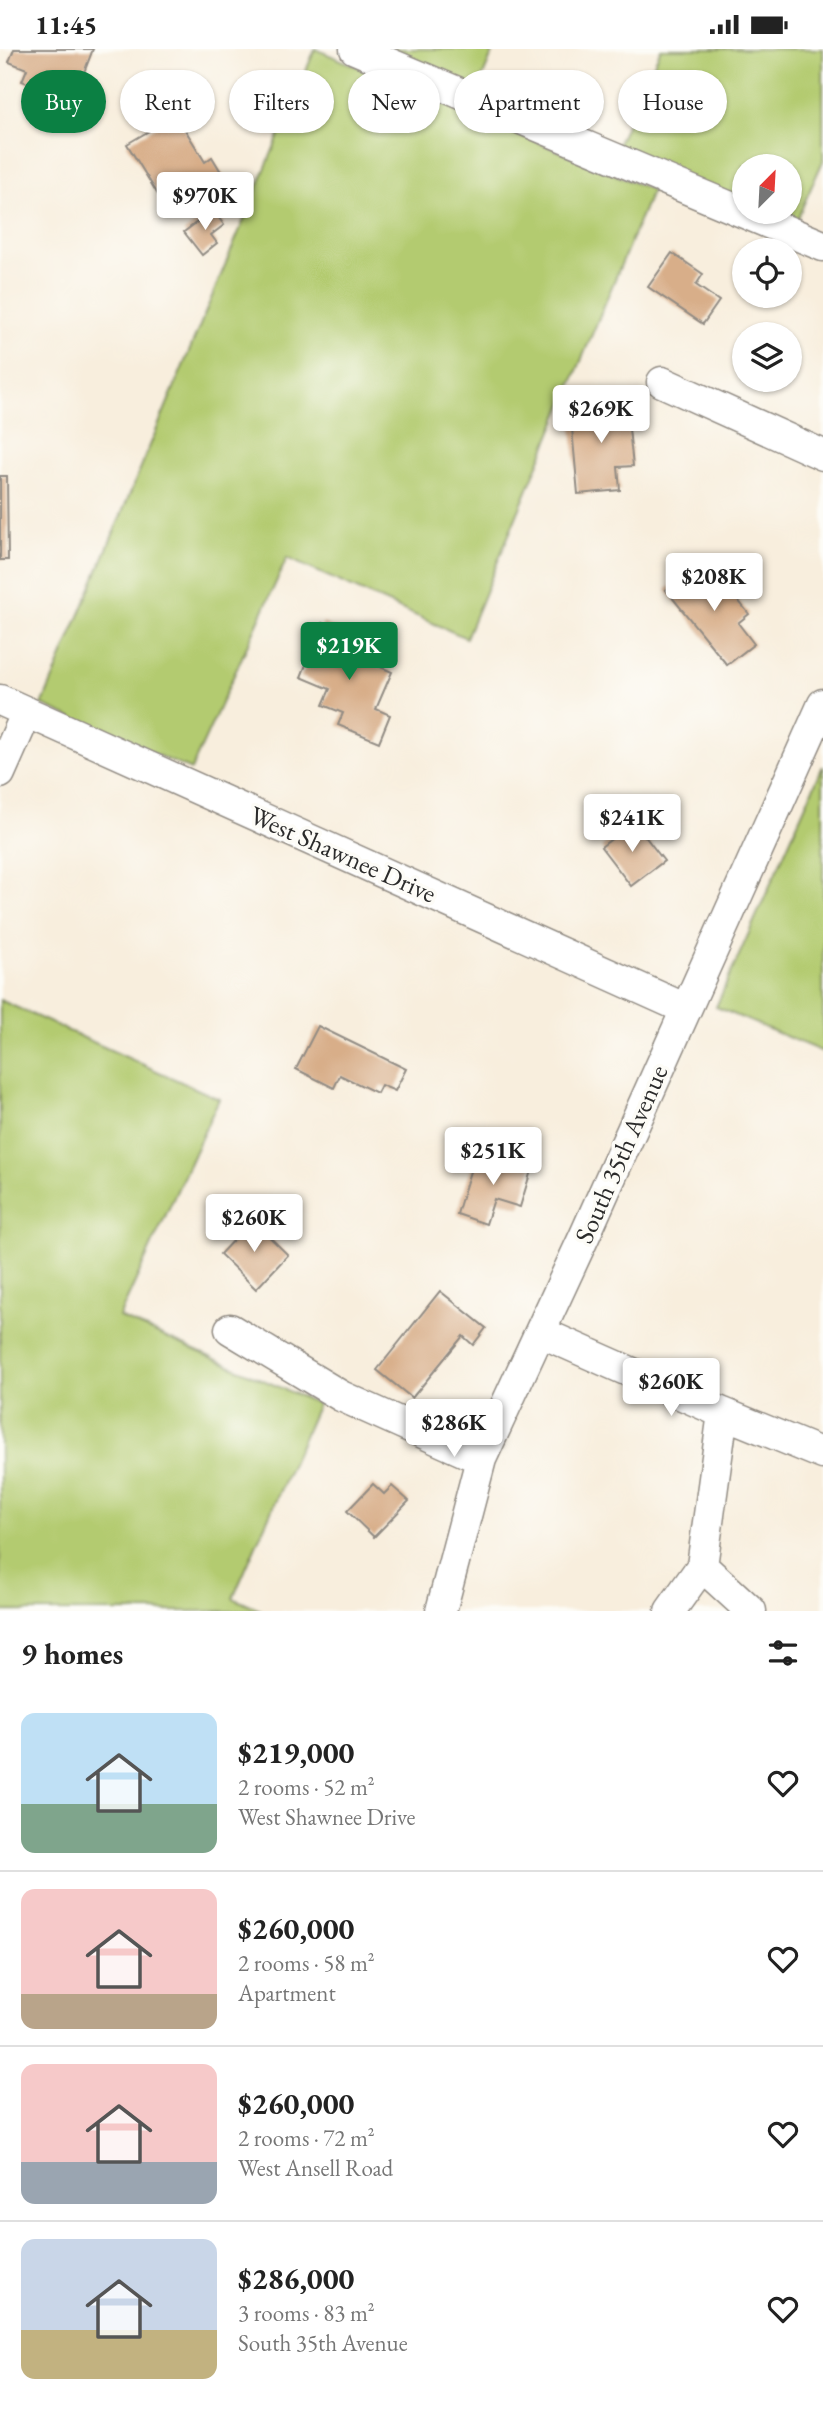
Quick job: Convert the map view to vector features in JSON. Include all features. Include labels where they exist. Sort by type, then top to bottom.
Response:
[{"type":"street","points":[[355,49],[823,246]]},
{"type":"street","points":[[662,382],[823,455]]},
{"type":"street","name":"West Shawnee Drive","points":[[0,700],[686,1009]]},
{"type":"street","name":"South 35th Avenue","points":[[440,1611],[481,1459],[823,704]]},
{"type":"street","points":[[0,773],[27,712]]},
{"type":"street","points":[[230,1329],[341,1397],[481,1459]]},
{"type":"street","points":[[540,1332],[823,1454]]},
{"type":"street","points":[[670,1611],[702,1566],[723,1413]]},
{"type":"street","points":[[702,1566],[751,1611]]},
{"type":"green space","points":[[315,49],[365,70],[348,70],[348,133],[440,133],[440,101],[454,107],[454,133],[516,133],[652,190],[466,638],[287,558],[191,770],[42,705],[280,133],[334,133],[334,70],[306,70]]},
{"type":"green space","points":[[374,49],[494,49],[485,70],[454,70],[454,81],[440,75],[440,70],[427,70]]},
{"type":"green space","points":[[661,49],[823,49],[823,161],[802,208],[802,154],[732,154],[732,202],[614,152],[623,133],[727,133],[727,70],[651,70]]},
{"type":"green space","points":[[823,766],[823,1052],[716,1007]]},
{"type":"green space","points":[[0,1000],[219,1099],[119,1317],[318,1404],[233,1598],[262,1611],[0,1611]]},
{"type":"building","points":[[14,49],[93,49],[85,70],[27,70],[9,62]]},
{"type":"building","points":[[146,133],[187,133],[205,162],[212,157],[227,182],[171,216],[127,144]]},
{"type":"building","points":[[213,210],[224,225],[211,235],[217,243],[202,255],[184,232]]},
{"type":"building","points":[[672,253],[703,274],[696,285],[719,301],[703,324],[648,287]]},
{"type":"building","points":[[626,401],[633,466],[618,467],[620,490],[578,494],[570,406]]},
{"type":"building","points":[[0,476],[7,476],[8,560],[0,560]]},
{"type":"building","points":[[713,569],[749,614],[738,623],[754,644],[727,665],[666,590],[687,573],[695,582]]},
{"type":"building","points":[[323,623],[357,637],[350,654],[392,672],[376,709],[390,715],[379,742],[338,725],[343,713],[323,705],[330,689],[301,677]]},
{"type":"building","points":[[634,822],[664,861],[631,886],[601,847]]},
{"type":"building","points":[[318,1026],[406,1069],[395,1091],[381,1085],[377,1093],[340,1075],[334,1088],[296,1069]]},
{"type":"building","points":[[475,1155],[511,1166],[513,1158],[533,1164],[520,1207],[494,1199],[486,1224],[457,1214]]},
{"type":"building","points":[[252,1220],[288,1255],[256,1289],[220,1254]]},
{"type":"building","points":[[440,1291],[486,1328],[473,1345],[463,1336],[412,1398],[377,1370]]},
{"type":"building","points":[[373,1484],[384,1494],[392,1486],[409,1501],[374,1537],[347,1511]]}]
